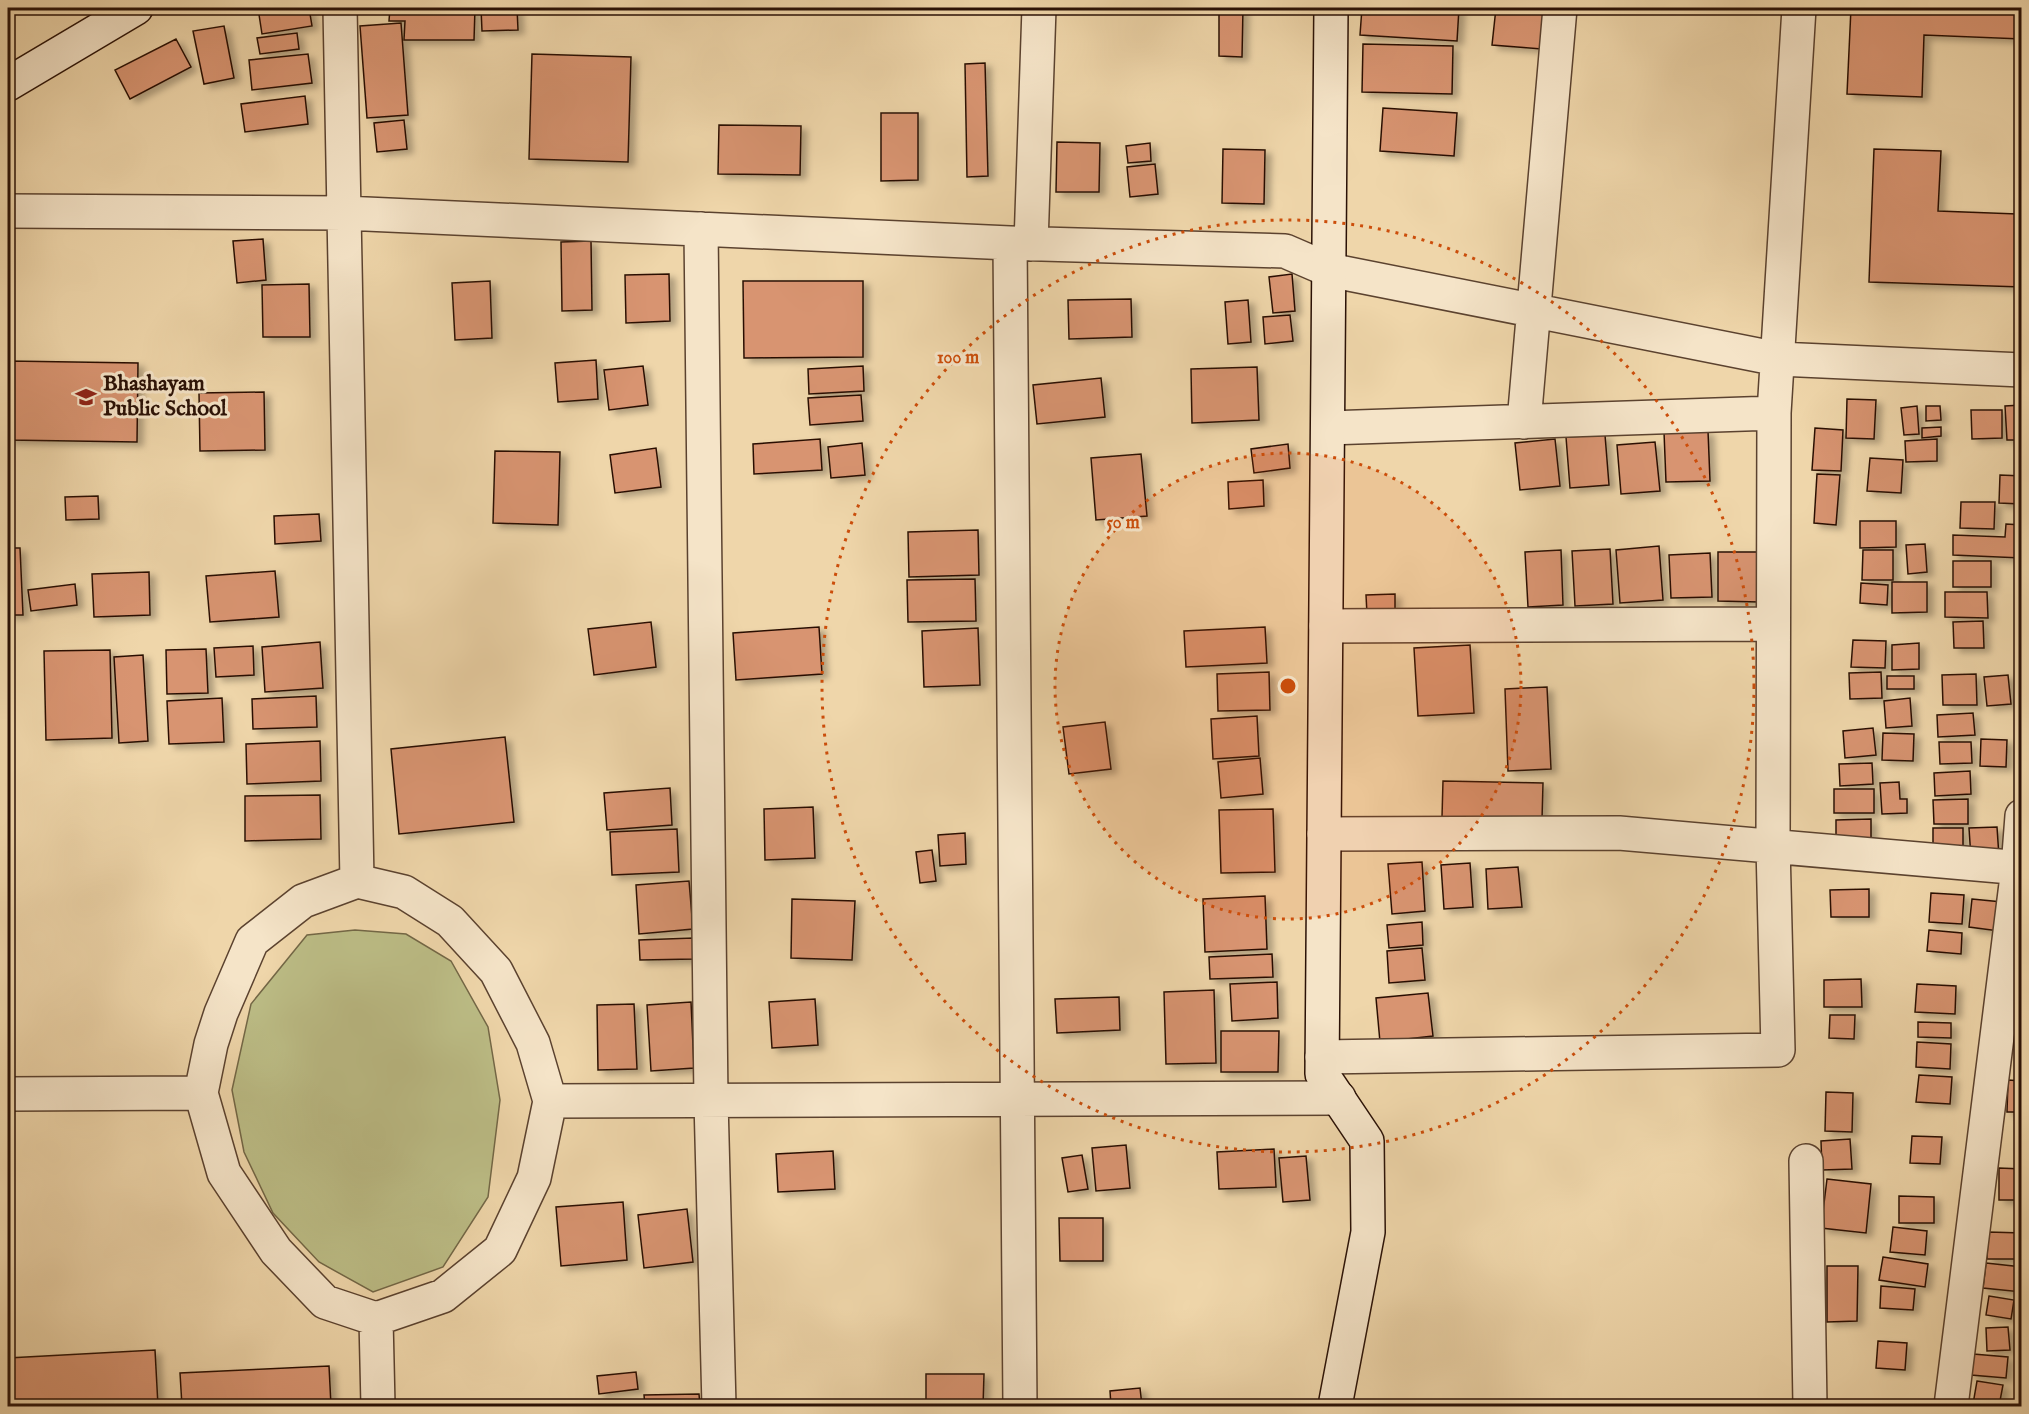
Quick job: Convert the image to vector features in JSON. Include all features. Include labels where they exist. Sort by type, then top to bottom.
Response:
[{"type":"street","points":[[8,84],[136,8]]},
{"type":"street","points":[[340,8],[357,881]]},
{"type":"street","points":[[1020,1407],[1018,1100],[1021,243],[1039,8]]},
{"type":"street","points":[[1331,8],[1322,1074],[1367,1141],[1368,1232],[1335,1407]]},
{"type":"street","points":[[1524,422],[1560,8]]},
{"type":"street","points":[[1322,1057],[1778,1050],[1773,846],[1774,413],[1799,8]]},
{"type":"street","points":[[8,211],[344,213],[1021,243],[1285,251],[1329,270],[1778,359],[2022,370]]},
{"type":"street","points":[[700,229],[711,1101],[719,1407]]},
{"type":"street","points":[[1328,428],[1774,413]]},
{"type":"street","points":[[1326,626],[1773,624]]},
{"type":"street","points":[[1951,1407],[2020,868],[2022,816]]},
{"type":"street","points":[[1324,834],[1619,833],[2020,868]]},
{"type":"street","points":[[357,881],[404,892],[450,921],[496,971],[533,1043],[550,1101],[534,1178],[500,1250],[444,1296],[376,1319],[325,1302],[276,1251],[224,1173],[201,1093],[211,1044],[221,1013],[252,941],[303,901],[357,881]]},
{"type":"street","points":[[8,1094],[201,1093]]},
{"type":"street","points":[[550,1101],[1339,1098]]},
{"type":"street","points":[[1806,1161],[1810,1407]]},
{"type":"street","points":[[376,1319],[378,1407]]},
{"type":"green space","points":[[355,930],[406,934],[451,961],[488,1027],[500,1100],[488,1197],[443,1267],[373,1292],[319,1262],[273,1213],[244,1152],[232,1090],[251,1004],[307,935]]},
{"type":"building","points":[[258,8],[309,8],[312,26],[262,34]]},
{"type":"building","points":[[390,8],[475,8],[474,40],[404,40],[405,21],[389,21]]},
{"type":"building","points":[[481,8],[517,8],[518,30],[482,31]]},
{"type":"building","points":[[1219,8],[1243,8],[1242,57],[1219,56]]},
{"type":"building","points":[[1362,8],[1459,8],[1457,41],[1360,35]]},
{"type":"building","points":[[1496,8],[1558,9],[1554,50],[1492,45]]},
{"type":"building","points":[[1851,8],[2022,8],[2022,39],[1924,35],[1922,97],[1847,94]]},
{"type":"building","points":[[401,23],[408,115],[367,118],[360,26]]},
{"type":"building","points":[[224,26],[234,78],[204,84],[193,31]]},
{"type":"building","points":[[297,33],[299,49],[260,54],[257,38]]},
{"type":"building","points":[[176,39],[191,67],[130,99],[115,70]]},
{"type":"building","points":[[1363,44],[1453,46],[1452,94],[1362,92]]},
{"type":"building","points":[[308,54],[312,83],[252,90],[249,60]]},
{"type":"building","points":[[532,54],[631,57],[628,162],[529,159]]},
{"type":"building","points":[[985,63],[988,176],[967,177],[965,64]]},
{"type":"building","points":[[305,96],[308,124],[245,132],[241,104]]},
{"type":"building","points":[[1383,108],[1457,113],[1454,156],[1380,151]]},
{"type":"building","points":[[881,113],[918,113],[918,180],[881,181]]},
{"type":"building","points":[[404,120],[407,149],[377,152],[374,123]]},
{"type":"building","points":[[719,125],[801,126],[800,175],[718,174]]},
{"type":"building","points":[[1057,142],[1100,143],[1099,192],[1056,192]]},
{"type":"building","points":[[1150,143],[1151,161],[1128,163],[1126,146]]},
{"type":"building","points":[[1223,149],[1265,150],[1264,204],[1222,203]]},
{"type":"building","points":[[1874,149],[1941,151],[1938,211],[2017,214],[2019,154],[2022,154],[2022,287],[1869,282]]},
{"type":"building","points":[[1155,164],[1158,194],[1130,197],[1127,167]]},
{"type":"building","points":[[263,239],[266,280],[237,283],[233,241]]},
{"type":"building","points":[[591,241],[592,310],[562,311],[561,242]]},
{"type":"building","points":[[669,274],[670,321],[626,323],[625,275]]},
{"type":"building","points":[[1292,274],[1295,311],[1273,313],[1269,277]]},
{"type":"building","points":[[490,281],[492,338],[455,340],[452,283]]},
{"type":"building","points":[[743,281],[863,281],[863,357],[744,358]]},
{"type":"building","points":[[309,284],[310,337],[263,337],[262,285]]},
{"type":"building","points":[[1131,299],[1132,337],[1069,339],[1068,300]]},
{"type":"building","points":[[1248,300],[1251,342],[1228,344],[1225,302]]},
{"type":"building","points":[[1290,315],[1293,341],[1265,344],[1263,317]]},
{"type":"building","points":[[596,360],[598,399],[558,402],[555,363]]},
{"type":"building","points":[[8,361],[138,363],[137,442],[8,440]]},
{"type":"building","points":[[643,366],[648,405],[609,410],[604,370]]},
{"type":"building","points":[[863,366],[864,391],[809,394],[808,369]]},
{"type":"building","points":[[1257,367],[1259,420],[1192,423],[1191,369]]},
{"type":"building","points":[[1101,378],[1105,417],[1037,424],[1033,385]]},
{"type":"building","points":[[264,392],[265,450],[200,451],[199,393]]},
{"type":"building","points":[[861,395],[863,421],[810,425],[808,398]]},
{"type":"building","points":[[1847,399],[1876,400],[1874,439],[1846,438]]},
{"type":"building","points":[[2022,405],[2022,440],[2007,440],[2005,406]]},
{"type":"building","points":[[1917,406],[1919,434],[1904,435],[1901,408]]},
{"type":"building","points":[[1926,406],[1940,406],[1941,420],[1926,421]]},
{"type":"building","points":[[1971,410],[2002,410],[2002,438],[1972,439]]},
{"type":"building","points":[[1941,427],[1941,436],[1922,438],[1922,428]]},
{"type":"building","points":[[1815,428],[1843,430],[1841,471],[1812,470]]},
{"type":"building","points":[[1708,431],[1710,481],[1666,482],[1664,432]]},
{"type":"building","points":[[1605,435],[1609,485],[1570,488],[1566,437]]},
{"type":"building","points":[[820,439],[822,470],[754,474],[753,444]]},
{"type":"building","points":[[1555,439],[1560,486],[1520,490],[1515,443]]},
{"type":"building","points":[[1937,439],[1937,461],[1906,462],[1905,441]]},
{"type":"building","points":[[1655,442],[1660,491],[1621,494],[1617,445]]},
{"type":"building","points":[[862,443],[865,475],[831,478],[828,447]]},
{"type":"building","points":[[1288,444],[1290,468],[1254,473],[1251,449]]},
{"type":"building","points":[[656,448],[661,487],[615,493],[610,455]]},
{"type":"building","points":[[495,451],[560,452],[558,525],[493,523]]},
{"type":"building","points":[[1141,454],[1147,516],[1096,520],[1091,458]]},
{"type":"building","points":[[1870,458],[1903,460],[1901,493],[1867,491]]},
{"type":"building","points":[[1817,474],[1840,475],[1836,525],[1814,523]]},
{"type":"building","points":[[2000,475],[2022,476],[2022,504],[1999,503]]},
{"type":"building","points":[[1263,480],[1264,506],[1229,509],[1228,482]]},
{"type":"building","points":[[98,496],[99,519],[66,520],[65,497]]},
{"type":"building","points":[[1961,502],[1995,502],[1994,529],[1960,528]]},
{"type":"building","points":[[319,514],[321,541],[275,544],[274,516]]},
{"type":"building","points":[[1860,521],[1896,521],[1896,547],[1860,548]]},
{"type":"building","points":[[2006,524],[2022,525],[2022,558],[1953,555],[1953,535],[2005,537]]},
{"type":"building","points":[[978,530],[979,575],[909,577],[908,532]]},
{"type":"building","points":[[1925,544],[1927,572],[1908,574],[1906,545]]},
{"type":"building","points":[[1659,546],[1663,600],[1620,603],[1616,550]]},
{"type":"building","points":[[8,548],[20,548],[23,615],[8,615]]},
{"type":"building","points":[[1610,549],[1613,604],[1575,606],[1572,551]]},
{"type":"building","points":[[1561,550],[1563,605],[1528,607],[1525,552]]},
{"type":"building","points":[[1863,550],[1893,550],[1893,580],[1862,580]]},
{"type":"building","points":[[1718,552],[1760,552],[1760,602],[1718,601]]},
{"type":"building","points":[[1710,553],[1712,597],[1671,598],[1669,555]]},
{"type":"building","points":[[1953,561],[1991,561],[1991,587],[1953,587]]},
{"type":"building","points":[[275,571],[279,617],[210,622],[206,576]]},
{"type":"building","points":[[149,572],[150,615],[94,617],[92,574]]},
{"type":"building","points":[[975,579],[976,621],[908,622],[907,580]]},
{"type":"building","points":[[1892,582],[1927,582],[1927,612],[1892,613]]},
{"type":"building","points":[[1861,583],[1888,585],[1887,605],[1860,603]]},
{"type":"building","points":[[75,584],[77,605],[31,611],[28,590]]},
{"type":"building","points":[[1945,592],[1987,592],[1988,618],[1945,617]]},
{"type":"building","points":[[1395,594],[1395,613],[1367,614],[1366,595]]},
{"type":"building","points":[[1983,621],[1984,648],[1954,648],[1953,622]]},
{"type":"building","points":[[651,622],[656,667],[594,675],[588,629]]},
{"type":"building","points":[[819,627],[822,674],[736,680],[733,633]]},
{"type":"building","points":[[1265,627],[1267,663],[1186,667],[1184,631]]},
{"type":"building","points":[[978,628],[980,685],[924,687],[922,631]]},
{"type":"building","points":[[1853,640],[1886,641],[1885,668],[1851,667]]},
{"type":"building","points":[[320,642],[323,688],[265,692],[262,647]]},
{"type":"building","points":[[1919,643],[1919,669],[1892,670],[1892,645]]},
{"type":"building","points":[[1470,645],[1474,713],[1418,716],[1414,648]]},
{"type":"building","points":[[253,646],[254,675],[216,677],[214,648]]},
{"type":"building","points":[[206,649],[208,693],[167,694],[166,650]]},
{"type":"building","points":[[110,650],[112,738],[46,740],[44,651]]},
{"type":"building","points":[[143,655],[148,741],[119,743],[114,657]]},
{"type":"building","points":[[1269,672],[1270,710],[1218,711],[1217,674]]},
{"type":"building","points":[[1881,672],[1882,698],[1850,699],[1849,673]]},
{"type":"building","points":[[1976,674],[1977,705],[1943,705],[1942,675]]},
{"type":"building","points":[[2008,675],[2011,704],[1987,706],[1984,677]]},
{"type":"building","points":[[1887,676],[1914,676],[1914,689],[1887,689]]},
{"type":"building","points":[[1547,687],[1551,769],[1508,771],[1505,689]]},
{"type":"building","points":[[316,696],[317,727],[253,729],[252,699]]},
{"type":"building","points":[[222,698],[224,742],[169,744],[167,701]]},
{"type":"building","points":[[1910,698],[1912,726],[1886,728],[1884,701]]},
{"type":"building","points":[[1973,713],[1975,735],[1938,737],[1937,715]]},
{"type":"building","points":[[1257,716],[1259,756],[1213,759],[1211,719]]},
{"type":"building","points":[[1105,722],[1111,769],[1069,774],[1063,727]]},
{"type":"building","points":[[1873,728],[1876,755],[1845,758],[1843,731]]},
{"type":"building","points":[[1883,733],[1914,734],[1913,761],[1882,760]]},
{"type":"building","points":[[505,737],[514,822],[399,834],[391,749]]},
{"type":"building","points":[[1981,739],[2007,740],[2006,767],[1980,766]]},
{"type":"building","points":[[320,741],[321,781],[247,784],[246,744]]},
{"type":"building","points":[[1939,742],[1971,742],[1972,763],[1940,764]]},
{"type":"building","points":[[1260,758],[1263,794],[1221,798],[1218,762]]},
{"type":"building","points":[[1872,763],[1873,784],[1840,786],[1839,764]]},
{"type":"building","points":[[1970,771],[1971,794],[1935,796],[1934,773]]},
{"type":"building","points":[[1443,781],[1543,783],[1542,819],[1442,817]]},
{"type":"building","points":[[1899,782],[1900,799],[1907,799],[1907,813],[1882,814],[1880,783]]},
{"type":"building","points":[[670,788],[672,825],[607,830],[604,793]]},
{"type":"building","points":[[1834,789],[1874,789],[1874,813],[1834,813]]},
{"type":"building","points":[[320,795],[321,839],[245,841],[245,796]]},
{"type":"building","points":[[1968,799],[1968,824],[1934,824],[1933,800]]},
{"type":"building","points":[[813,807],[815,858],[765,860],[764,809]]},
{"type":"building","points":[[1273,809],[1275,872],[1221,873],[1219,810]]},
{"type":"building","points":[[1871,819],[1871,844],[1836,845],[1836,820]]},
{"type":"building","points":[[1997,827],[1999,857],[1971,858],[1969,828]]},
{"type":"building","points":[[1933,828],[1963,828],[1963,855],[1933,855]]},
{"type":"building","points":[[677,829],[679,872],[612,875],[610,832]]},
{"type":"building","points":[[965,833],[966,864],[940,866],[938,835]]},
{"type":"building","points":[[932,850],[936,881],[920,883],[916,852]]},
{"type":"building","points":[[1422,862],[1425,911],[1392,914],[1388,864]]},
{"type":"building","points":[[1470,863],[1473,907],[1444,909],[1441,865]]},
{"type":"building","points":[[1518,867],[1522,907],[1488,909],[1486,869]]},
{"type":"building","points":[[689,881],[693,929],[639,934],[636,885]]},
{"type":"building","points":[[1869,889],[1869,917],[1831,917],[1830,890]]},
{"type":"building","points":[[1931,893],[1964,895],[1962,924],[1929,922]]},
{"type":"building","points":[[1265,896],[1267,949],[1205,952],[1203,899]]},
{"type":"building","points":[[792,899],[855,901],[852,960],[791,958]]},
{"type":"building","points":[[1972,899],[2002,902],[1999,931],[1969,927]]},
{"type":"building","points":[[1422,922],[1423,945],[1389,948],[1387,925]]},
{"type":"building","points":[[1929,930],[1962,933],[1961,954],[1927,951]]},
{"type":"building","points":[[693,938],[694,959],[640,960],[639,940]]},
{"type":"building","points":[[1422,948],[1425,980],[1389,983],[1387,951]]},
{"type":"building","points":[[1272,954],[1273,977],[1210,979],[1209,957]]},
{"type":"building","points":[[1861,979],[1862,1007],[1824,1007],[1824,980]]},
{"type":"building","points":[[1277,982],[1278,1018],[1232,1021],[1230,984]]},
{"type":"building","points":[[1917,984],[1956,986],[1955,1014],[1915,1012]]},
{"type":"building","points":[[1214,990],[1216,1063],[1166,1064],[1164,992]]},
{"type":"building","points":[[1428,993],[1433,1036],[1380,1042],[1376,998]]},
{"type":"building","points":[[1119,997],[1120,1030],[1057,1033],[1055,999]]},
{"type":"building","points":[[815,999],[818,1045],[772,1048],[769,1002]]},
{"type":"building","points":[[691,1002],[694,1068],[651,1071],[647,1005]]},
{"type":"building","points":[[634,1004],[637,1069],[598,1070],[597,1005]]},
{"type":"building","points":[[1830,1015],[1855,1015],[1854,1039],[1829,1038]]},
{"type":"building","points":[[1918,1022],[1951,1023],[1951,1038],[1918,1037]]},
{"type":"building","points":[[1221,1031],[1279,1031],[1278,1072],[1221,1072]]},
{"type":"building","points":[[1917,1042],[1951,1044],[1950,1069],[1916,1067]]},
{"type":"building","points":[[1919,1075],[1952,1077],[1950,1104],[1916,1102]]},
{"type":"building","points":[[2008,1080],[2022,1081],[2022,1112],[2007,1112]]},
{"type":"building","points":[[1826,1092],[1853,1093],[1852,1132],[1825,1131]]},
{"type":"building","points":[[1912,1136],[1942,1137],[1940,1164],[1910,1163]]},
{"type":"building","points":[[1850,1139],[1852,1169],[1822,1170],[1821,1141]]},
{"type":"building","points":[[1126,1145],[1130,1188],[1096,1191],[1092,1148]]},
{"type":"building","points":[[1274,1149],[1276,1187],[1219,1189],[1217,1152]]},
{"type":"building","points":[[833,1151],[835,1189],[778,1192],[776,1154]]},
{"type":"building","points":[[1082,1155],[1088,1189],[1068,1192],[1062,1158]]},
{"type":"building","points":[[1306,1156],[1310,1200],[1283,1202],[1279,1158]]},
{"type":"building","points":[[1999,1168],[2022,1169],[2022,1200],[1999,1200]]},
{"type":"building","points":[[1827,1179],[1871,1184],[1866,1233],[1821,1228]]},
{"type":"building","points":[[1899,1196],[1934,1197],[1934,1223],[1899,1223]]},
{"type":"building","points":[[623,1202],[627,1260],[561,1266],[556,1207]]},
{"type":"building","points":[[687,1209],[693,1262],[644,1268],[638,1215]]},
{"type":"building","points":[[1059,1218],[1103,1218],[1103,1261],[1060,1261]]},
{"type":"building","points":[[1893,1227],[1927,1231],[1925,1255],[1890,1252]]},
{"type":"building","points":[[1988,1232],[2022,1233],[2022,1259],[1987,1259]]},
{"type":"building","points":[[1883,1257],[1928,1264],[1925,1287],[1879,1280]]},
{"type":"building","points":[[1986,1263],[2022,1267],[2022,1292],[1983,1288]]},
{"type":"building","points":[[1827,1266],[1858,1266],[1857,1321],[1827,1322]]},
{"type":"building","points":[[1881,1286],[1915,1289],[1913,1310],[1880,1308]]},
{"type":"building","points":[[1989,1296],[2014,1300],[2011,1319],[1986,1315]]},
{"type":"building","points":[[2008,1327],[2010,1350],[1987,1351],[1986,1328]]},
{"type":"building","points":[[1878,1341],[1907,1343],[1905,1370],[1876,1368]]},
{"type":"building","points":[[155,1350],[158,1406],[8,1406],[8,1358]]},
{"type":"building","points":[[1973,1354],[2008,1357],[2006,1378],[1971,1375]]},
{"type":"building","points":[[329,1366],[331,1406],[182,1406],[180,1373]]},
{"type":"building","points":[[636,1372],[638,1389],[599,1394],[597,1376]]},
{"type":"building","points":[[926,1374],[984,1374],[983,1406],[926,1406]]},
{"type":"building","points":[[1977,1381],[2003,1385],[1999,1406],[1973,1404]]},
{"type":"building","points":[[1140,1388],[1142,1406],[1111,1406],[1110,1391]]},
{"type":"building","points":[[699,1394],[700,1406],[645,1406],[644,1395]]},
{"type":"place","name":"Bhashayam Public School","points":[[86,397]]}]
